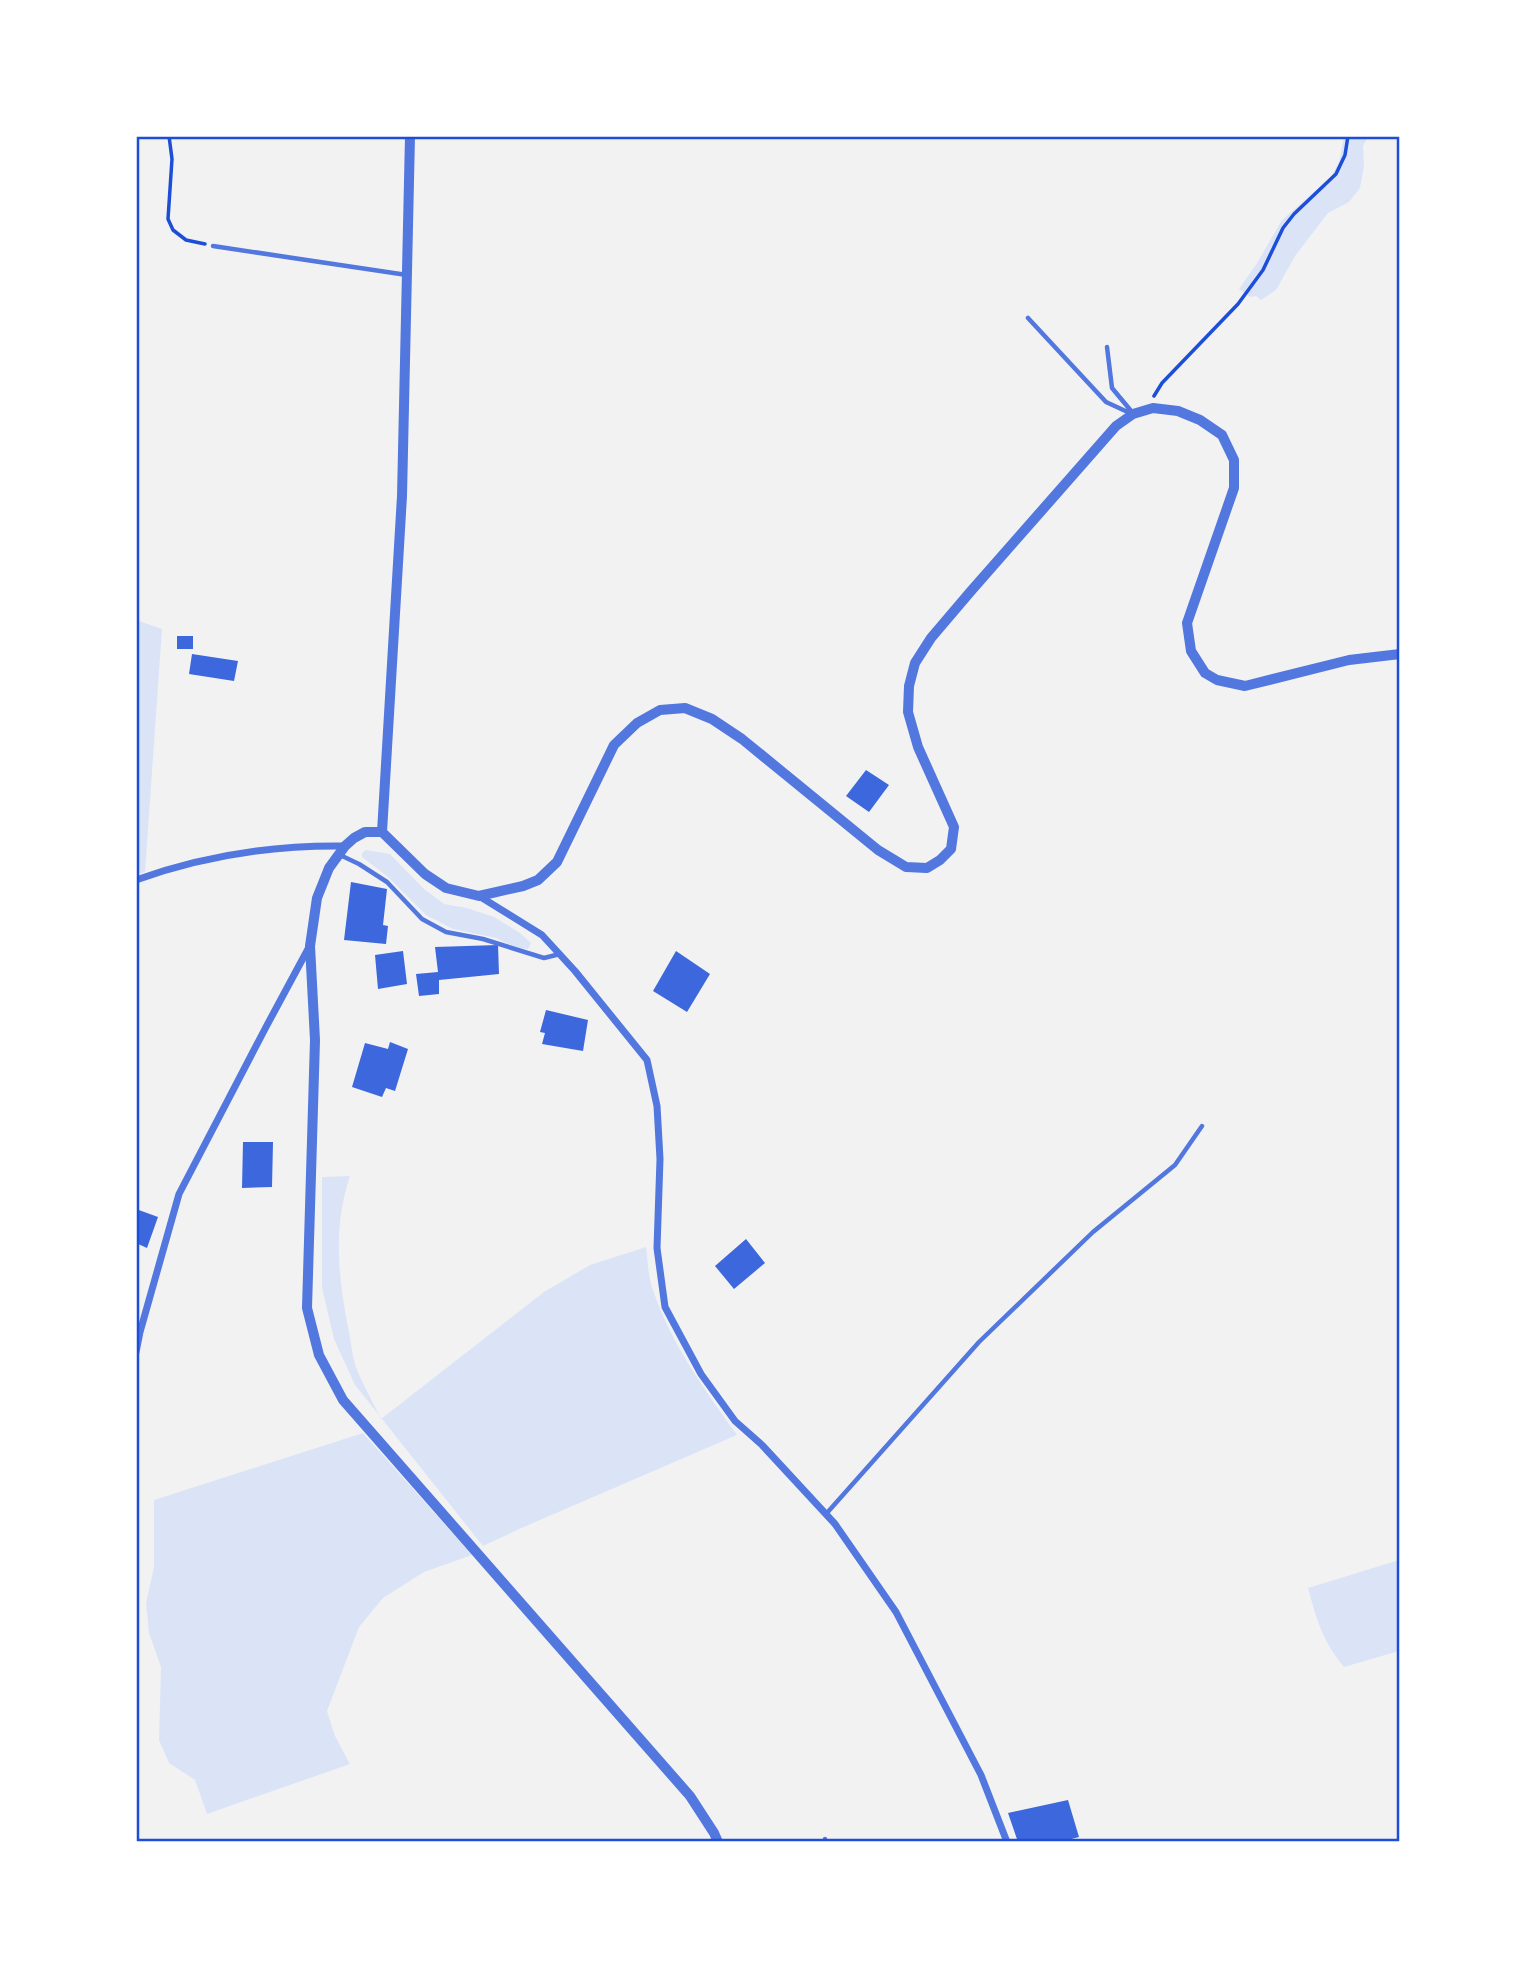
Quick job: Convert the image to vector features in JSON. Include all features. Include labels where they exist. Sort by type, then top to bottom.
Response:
[{"type":"street","points":[[382,832],[402,496],[411,136]]},
{"type":"street","points":[[479,896],[523,886],[548,872],[557,862],[614,745],[637,723],[660,710],[685,708],[712,719],[742,739],[878,850],[906,867],[927,868],[940,860],[951,849],[954,827],[918,747],[908,712],[909,686],[915,663],[931,638],[1116,426],[1133,414],[1153,408],[1178,411],[1200,420],[1222,435],[1234,460],[1234,488],[1187,623],[1191,651],[1205,673],[1217,680],[1245,686],[1349,660],[1399,654]]},
{"type":"street","points":[[718,1842],[690,1796],[343,1400],[318,1355],[307,1308],[315,1040],[310,946],[317,898],[329,868],[342,850],[365,832],[382,832],[425,874],[446,888],[479,896],[542,934],[647,1060],[657,1106],[660,1159],[657,1248],[665,1307],[701,1374],[735,1421],[762,1445],[835,1524],[896,1612],[981,1775],[1007,1842]]},
{"type":"street","points":[[136,880],[161,871],[242,853],[306,845],[342,850]]},
{"type":"street","points":[[136,1352],[179,1194],[310,946]]},
{"type":"lane","points":[[213,246],[408,275]]},
{"type":"lane","points":[[1028,318],[1106,402],[1133,414]]},
{"type":"lane","points":[[1108,347],[1112,388],[1133,414]]},
{"type":"lane","points":[[342,850],[387,882],[422,919],[446,932],[483,939],[544,958],[560,954]]},
{"type":"lane","points":[[826,1514],[979,1342],[1093,1232],[1175,1165],[1202,1126]]},
{"type":"path","points":[[169,136],[172,159],[167,219],[173,230],[186,240],[213,246]]},
{"type":"path","points":[[1153,408],[1154,395],[1162,383],[1238,304],[1263,270],[1283,228],[1336,174],[1345,155],[1348,136]]},
{"type":"shaded area","points":[[1344,137],[1368,137],[1363,146],[1364,166],[1360,188],[1349,202],[1328,213],[1295,256],[1276,290],[1261,300],[1256,296],[1250,297],[1239,289],[1282,220],[1331,177],[1339,162]]},
{"type":"shaded area","points":[[136,620],[162,629],[145,872],[137,874]]},
{"type":"shaded area","points":[[366,850],[390,854],[424,889],[444,904],[494,917],[531,943],[528,949],[516,948],[496,938],[453,929],[426,915],[387,876],[362,857]]},
{"type":"shaded area","points":[[350,1176],[339,1232],[342,1289],[355,1365],[379,1415],[355,1385],[334,1339],[322,1288],[322,1177]]},
{"type":"shaded area","points":[[646,1247],[651,1285],[669,1329],[690,1366],[737,1435],[483,1546],[382,1419],[544,1292],[590,1265]]},
{"type":"shaded area","points":[[363,1433],[472,1555],[424,1572],[383,1598],[359,1627],[327,1711],[335,1736],[350,1764],[207,1814],[195,1780],[169,1763],[159,1740],[161,1667],[149,1633],[146,1603],[154,1567],[154,1500]]},
{"type":"shaded area","points":[[1399,1560],[1399,1651],[1344,1667],[1321,1630],[1308,1588]]},
{"type":"building","points":[[177,636],[193,636],[193,649],[177,649]]},
{"type":"building","points":[[192,654],[238,661],[234,681],[189,674]]},
{"type":"building","points":[[866,770],[889,785],[869,812],[846,796]]},
{"type":"building","points":[[351,882],[387,889],[383,925],[388,926],[386,944],[344,940]]},
{"type":"building","points":[[498,945],[499,974],[439,980],[439,994],[419,996],[416,974],[438,972],[435,947]]},
{"type":"building","points":[[403,951],[407,984],[378,989],[375,955]]},
{"type":"building","points":[[676,951],[710,974],[687,1012],[653,991]]},
{"type":"building","points":[[546,1010],[588,1020],[583,1051],[542,1044],[545,1033],[540,1032]]},
{"type":"building","points":[[390,1042],[408,1049],[395,1091],[386,1088],[382,1097],[352,1087],[365,1043],[388,1049]]},
{"type":"building","points":[[243,1142],[273,1142],[272,1187],[242,1188]]},
{"type":"building","points":[[136,1209],[158,1217],[147,1248],[136,1243]]},
{"type":"building","points":[[746,1239],[765,1263],[734,1289],[715,1266]]},
{"type":"building","points":[[1068,1800],[1079,1837],[1060,1842],[1018,1842],[1008,1813]]}]
